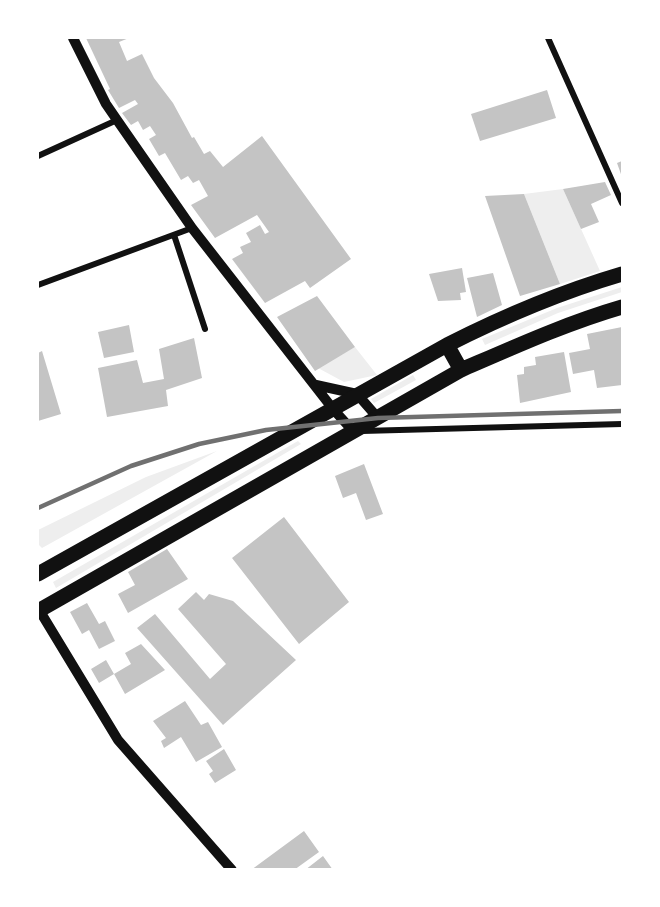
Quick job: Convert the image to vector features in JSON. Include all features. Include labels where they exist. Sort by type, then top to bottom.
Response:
[{"type":"main road","points":[[39,570],[357,394],[502,317],[622,274]]},
{"type":"main road","points":[[38,610],[461,370],[590,316],[622,307]]},
{"type":"main road","points":[[447,345],[461,370]]},
{"type":"street","points":[[73,38],[106,104],[192,228],[333,409],[353,431],[622,424]]},
{"type":"street","points":[[548,38],[622,203]]},
{"type":"street","points":[[38,156],[117,120]]},
{"type":"street","points":[[38,285],[192,228]]},
{"type":"street","points":[[174,235],[205,329]]},
{"type":"street","points":[[316,385],[357,394],[378,418]]},
{"type":"street","points":[[38,610],[118,740],[232,870]]},
{"type":"shaded area","points":[[563,189],[600,271],[560,284],[524,194]]},
{"type":"shaded area","points":[[622,287],[622,292],[558,313],[485,345],[482,339],[557,308]]},
{"type":"shaded area","points":[[355,347],[377,375],[344,382],[318,368]]},
{"type":"shaded area","points":[[413,375],[416,380],[374,403],[371,399]]},
{"type":"shaded area","points":[[298,441],[301,444],[56,588],[53,582]]},
{"type":"shaded area","points":[[217,451],[42,548],[38,544],[38,530],[146,477]]},
{"type":"building","points":[[86,38],[129,38],[119,42],[127,61],[142,54],[154,78],[173,103],[192,138],[194,137],[204,154],[210,151],[223,167],[262,136],[351,259],[310,288],[305,281],[265,303],[232,259],[243,253],[240,247],[251,242],[246,233],[260,225],[265,234],[269,232],[257,215],[215,238],[191,205],[208,196],[199,180],[193,183],[188,176],[181,180],[165,153],[159,156],[149,139],[156,135],[150,126],[143,130],[138,121],[131,125],[122,113],[138,104],[135,100],[119,108],[108,90],[110,89]]},
{"type":"building","points":[[547,90],[556,118],[480,141],[471,114]]},
{"type":"building","points":[[622,161],[622,177],[617,163]]},
{"type":"building","points":[[605,182],[611,195],[591,204],[599,222],[581,229],[563,189]]},
{"type":"building","points":[[524,194],[560,284],[520,296],[485,196]]},
{"type":"building","points":[[462,268],[466,292],[460,293],[461,300],[438,301],[429,274]]},
{"type":"building","points":[[493,273],[502,305],[477,317],[467,278]]},
{"type":"building","points":[[317,296],[355,347],[315,371],[277,317]]},
{"type":"building","points":[[129,325],[134,352],[104,358],[98,332]]},
{"type":"building","points":[[622,327],[622,385],[597,388],[594,370],[573,374],[569,353],[590,349],[587,334]]},
{"type":"building","points":[[194,338],[202,378],[166,390],[168,406],[107,417],[98,368],[137,360],[143,383],[164,379],[159,349]]},
{"type":"building","points":[[42,351],[61,414],[38,421],[38,353]]},
{"type":"building","points":[[564,352],[571,392],[520,403],[517,375],[524,374],[524,367],[536,365],[535,357]]},
{"type":"building","points":[[364,464],[383,514],[366,520],[356,493],[343,498],[335,476]]},
{"type":"building","points":[[284,517],[349,602],[299,644],[232,558]]},
{"type":"building","points":[[167,549],[188,579],[128,613],[118,594],[135,585],[128,572]]},
{"type":"building","points":[[196,592],[204,600],[209,594],[233,601],[296,660],[223,725],[137,628],[155,614],[210,679],[226,664],[178,609]]},
{"type":"building","points":[[87,603],[99,624],[105,621],[115,641],[99,649],[89,630],[82,634],[70,612]]},
{"type":"building","points":[[141,644],[165,670],[125,694],[114,674],[131,664],[125,653]]},
{"type":"building","points":[[106,660],[114,674],[99,683],[91,669]]},
{"type":"building","points":[[185,701],[201,725],[208,722],[222,747],[196,762],[181,737],[164,748],[161,741],[166,738],[153,721]]},
{"type":"building","points":[[224,749],[236,770],[215,783],[209,774],[213,771],[206,761]]},
{"type":"building","points":[[304,831],[319,852],[294,870],[251,870]]},
{"type":"building","points":[[323,856],[333,870],[305,870]]},
{"type":"railway","points":[[38,508],[131,466],[199,444],[266,430],[378,418],[622,411]]}]
